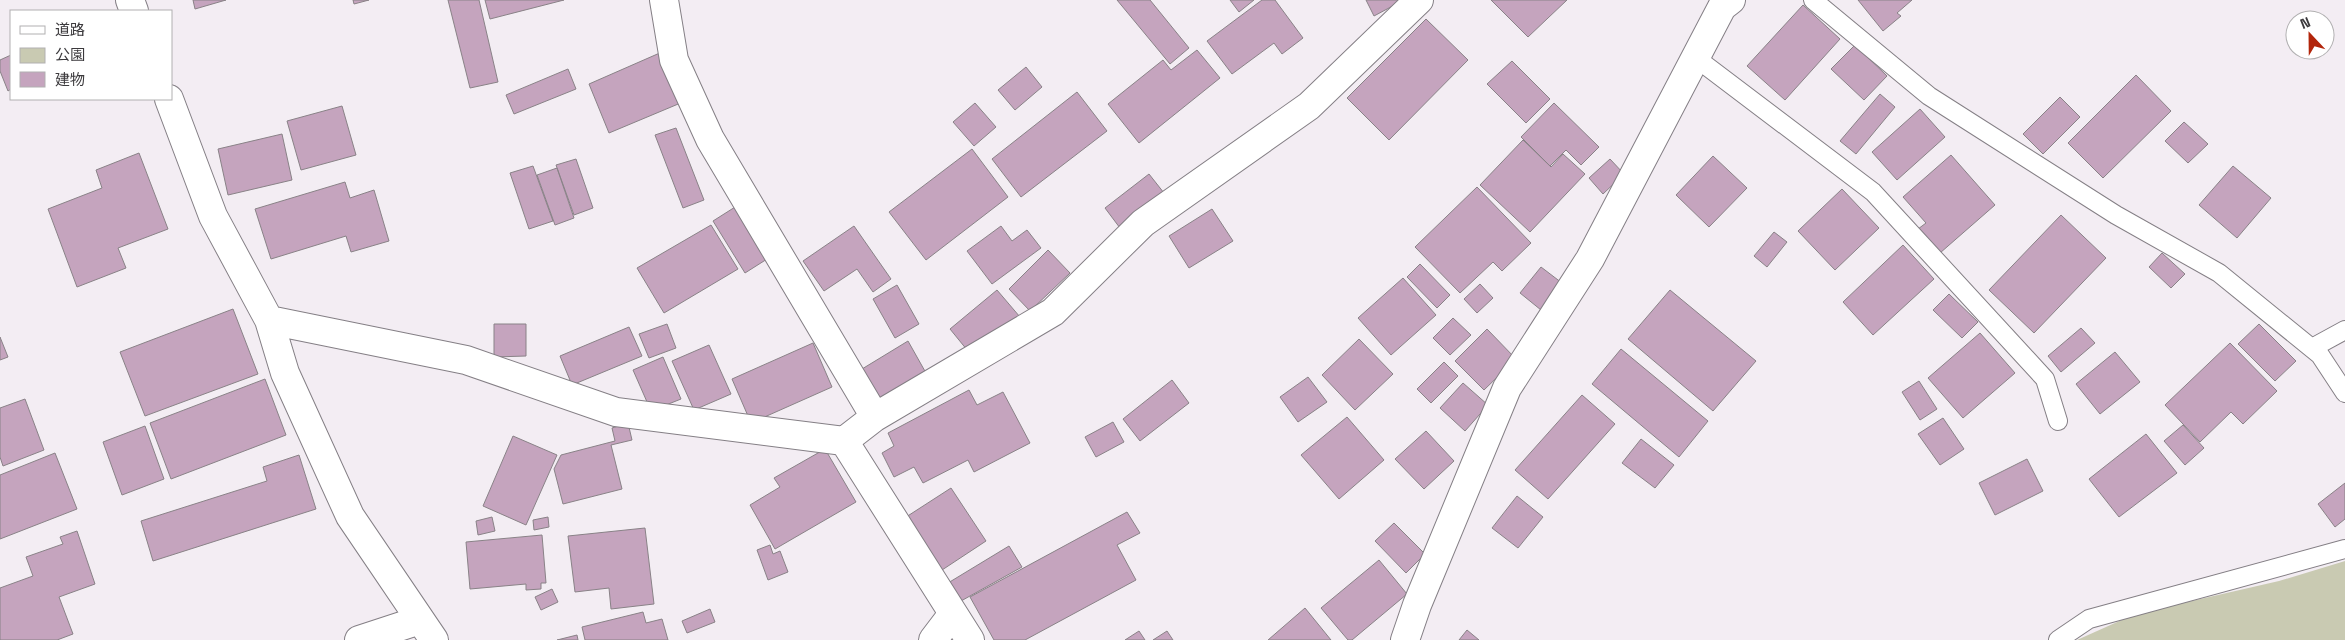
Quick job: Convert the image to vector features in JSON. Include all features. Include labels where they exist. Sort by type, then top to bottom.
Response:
[{"type":"street","points":[[664,0],[674,60],[710,139],[875,417]]},
{"type":"street","points":[[269,320],[466,360],[616,412],[844,441],[875,417],[1053,312],[1142,224],[1309,106],[1419,0]]},
{"type":"street","points":[[1405,640],[1417,605],[1507,388],[1590,259],[1722,7],[1731,0]]},
{"type":"street","points":[[169,100],[213,216],[269,320],[285,373],[350,516],[427,630],[359,640]]},
{"type":"street","points":[[844,441],[952,615],[970,640]]},
{"type":"street","points":[[933,640],[952,615]]},
{"type":"lane","points":[[1813,0],[1929,96],[2116,215],[2219,273],[2320,355],[2345,393]]},
{"type":"lane","points":[[1696,58],[1873,192],[2045,379],[2058,421]]},
{"type":"lane","points":[[2312,348],[2345,330]]},
{"type":"lane","points":[[2058,640],[2089,619],[2345,550]]},
{"type":"green space","points":[[2345,561],[2345,640],[2077,640],[2135,614],[2279,581]]},
{"type":"building","points":[[193,0],[226,0],[195,9]]},
{"type":"building","points":[[353,0],[369,0],[354,4]]},
{"type":"building","points":[[448,0],[479,0],[498,82],[470,88]]},
{"type":"building","points":[[485,0],[564,0],[490,19]]},
{"type":"building","points":[[1117,0],[1150,0],[1189,48],[1170,64]]},
{"type":"building","points":[[1230,0],[1254,0],[1239,12]]},
{"type":"building","points":[[1262,0],[1275,0],[1303,38],[1282,54],[1274,43],[1232,74],[1207,41]]},
{"type":"building","points":[[1366,0],[1402,0],[1402,1],[1374,16]]},
{"type":"building","points":[[1491,0],[1567,0],[1528,37]]},
{"type":"building","points":[[1858,0],[1912,0],[1897,13],[1901,16],[1883,31]]},
{"type":"building","points":[[1803,5],[1840,39],[1785,100],[1747,66]]},
{"type":"building","points":[[1426,19],[1468,60],[1389,140],[1347,98]]},
{"type":"building","points":[[1855,45],[1887,76],[1864,100],[1831,69]]},
{"type":"building","points":[[1197,50],[1220,78],[1139,143],[1108,104],[1163,60],[1171,70]]},
{"type":"building","points":[[662,52],[683,102],[609,133],[589,84]]},
{"type":"building","points":[[10,55],[10,90],[8,91],[0,71],[0,60]]},
{"type":"building","points":[[1512,61],[1550,99],[1526,123],[1487,84]]},
{"type":"building","points":[[1026,67],[1042,87],[1015,110],[998,90]]},
{"type":"building","points":[[568,69],[576,89],[514,114],[506,95]]},
{"type":"building","points":[[2136,75],[2171,111],[2103,178],[2068,143]]},
{"type":"building","points":[[1077,92],[1107,131],[1021,197],[992,159]]},
{"type":"building","points":[[1880,94],[1895,107],[1856,154],[1840,141]]},
{"type":"building","points":[[2060,97],[2080,117],[2043,154],[2023,134]]},
{"type":"building","points":[[975,103],[996,127],[974,146],[953,122]]},
{"type":"building","points":[[1554,103],[1599,147],[1581,165],[1566,150],[1550,166],[1521,137]]},
{"type":"building","points":[[342,106],[356,155],[301,170],[287,121]]},
{"type":"building","points":[[1920,109],[1945,137],[1897,180],[1872,152]]},
{"type":"building","points":[[2184,122],[2208,144],[2188,163],[2165,141]]},
{"type":"building","points":[[676,128],[704,200],[683,208],[655,135]]},
{"type":"building","points":[[282,134],[292,180],[228,195],[218,149]]},
{"type":"building","points":[[1523,140],[1551,167],[1563,154],[1585,174],[1530,232],[1480,185]]},
{"type":"building","points":[[972,149],[1008,197],[926,260],[889,212]]},
{"type":"building","points":[[139,153],[168,229],[118,248],[126,268],[77,287],[48,209],[102,188],[96,170]]},
{"type":"building","points":[[1951,155],[1995,205],[1940,253],[1918,229],[1926,223],[1903,197]]},
{"type":"building","points":[[1713,156],[1747,188],[1709,227],[1676,195]]},
{"type":"building","points":[[576,159],[593,208],[574,215],[556,165]]},
{"type":"building","points":[[1610,159],[1624,174],[1603,194],[1589,178]]},
{"type":"building","points":[[533,166],[553,221],[529,229],[510,173]]},
{"type":"building","points":[[2233,166],[2271,198],[2237,238],[2199,205]]},
{"type":"building","points":[[557,168],[574,218],[555,225],[537,175]]},
{"type":"building","points":[[1149,174],[1164,193],[1120,228],[1105,208]]},
{"type":"building","points":[[345,182],[350,198],[374,190],[389,241],[351,252],[346,236],[271,259],[255,209]]},
{"type":"building","points":[[1477,187],[1531,243],[1502,271],[1493,262],[1460,293],[1415,247]]},
{"type":"building","points":[[1842,189],[1879,228],[1835,270],[1798,231]]},
{"type":"building","points":[[743,202],[775,254],[745,273],[713,221]]},
{"type":"building","points":[[1212,209],[1233,241],[1189,268],[1169,236]]},
{"type":"building","points":[[2061,215],[2106,258],[2034,333],[1989,290]]},
{"type":"building","points":[[711,225],[738,269],[664,313],[637,268]]},
{"type":"building","points":[[854,226],[891,279],[873,292],[857,269],[824,291],[803,261]]},
{"type":"building","points":[[1001,226],[1012,241],[1027,230],[1041,248],[992,284],[967,251]]},
{"type":"building","points":[[1774,232],[1787,242],[1767,267],[1754,256]]},
{"type":"building","points":[[1903,245],[1934,279],[1873,335],[1843,302]]},
{"type":"building","points":[[1048,250],[1070,273],[1030,311],[1009,289]]},
{"type":"building","points":[[2162,253],[2185,274],[2171,288],[2149,267]]},
{"type":"building","points":[[1420,264],[1450,295],[1437,308],[1407,277]]},
{"type":"building","points":[[1541,267],[1562,283],[1541,310],[1520,293]]},
{"type":"building","points":[[1403,278],[1436,315],[1391,355],[1358,318]]},
{"type":"building","points":[[1480,284],[1493,298],[1477,313],[1464,299]]},
{"type":"building","points":[[897,285],[919,324],[895,338],[873,299]]},
{"type":"building","points":[[997,290],[1020,317],[972,356],[950,329]]},
{"type":"building","points":[[1670,290],[1756,361],[1713,411],[1628,339]]},
{"type":"building","points":[[1949,294],[1978,322],[1962,338],[1933,310]]},
{"type":"building","points":[[233,309],[258,374],[145,416],[120,352]]},
{"type":"building","points":[[1453,318],[1471,335],[1450,355],[1433,338]]},
{"type":"building","points":[[494,324],[526,324],[526,356],[494,357]]},
{"type":"building","points":[[667,324],[676,348],[649,358],[639,334]]},
{"type":"building","points":[[2259,324],[2296,361],[2275,381],[2238,344]]},
{"type":"building","points":[[629,327],[642,356],[572,385],[560,356]]},
{"type":"building","points":[[2081,328],[2095,343],[2061,372],[2048,356]]},
{"type":"building","points":[[1487,329],[1516,359],[1484,390],[1455,361]]},
{"type":"building","points":[[1980,333],[2015,373],[1963,418],[1928,378]]},
{"type":"building","points":[[0,337],[8,357],[0,360]]},
{"type":"building","points":[[1359,339],[1393,374],[1355,410],[1322,375]]},
{"type":"building","points":[[908,341],[926,373],[881,401],[862,369]]},
{"type":"building","points":[[813,343],[832,387],[751,423],[732,379]]},
{"type":"building","points":[[2230,343],[2277,391],[2243,424],[2231,412],[2200,442],[2165,405]]},
{"type":"building","points":[[709,345],[731,394],[694,410],[672,361]]},
{"type":"building","points":[[1621,349],[1708,421],[1679,457],[1592,384]]},
{"type":"building","points":[[2115,352],[2140,382],[2100,414],[2076,384]]},
{"type":"building","points":[[663,357],[681,399],[651,411],[633,370]]},
{"type":"building","points":[[1444,362],[1458,376],[1431,403],[1417,389]]},
{"type":"building","points":[[1308,377],[1327,402],[1298,422],[1280,397]]},
{"type":"building","points":[[265,379],[286,435],[171,479],[150,423]]},
{"type":"building","points":[[1172,380],[1189,403],[1140,441],[1123,419]]},
{"type":"building","points":[[1919,381],[1937,409],[1920,420],[1902,392]]},
{"type":"building","points":[[1463,383],[1488,405],[1465,431],[1440,408]]},
{"type":"building","points":[[969,390],[977,405],[1003,392],[1030,443],[974,472],[968,460],[923,483],[914,467],[894,477],[882,453],[894,446],[888,433]]},
{"type":"building","points":[[1582,395],[1615,424],[1548,499],[1515,470]]},
{"type":"building","points":[[25,399],[44,450],[3,466],[0,457],[0,408]]},
{"type":"building","points":[[1347,417],[1384,460],[1339,499],[1301,455]]},
{"type":"building","points":[[1943,418],[1964,449],[1940,465],[1918,434]]},
{"type":"building","points":[[1113,422],[1124,442],[1096,457],[1085,437]]},
{"type":"building","points":[[628,423],[632,440],[611,445],[622,489],[563,504],[554,469],[561,455],[615,441],[612,428]]},
{"type":"building","points":[[2183,425],[2204,448],[2185,465],[2164,441]]},
{"type":"building","points":[[145,426],[164,479],[122,495],[103,442]]},
{"type":"building","points":[[1426,431],[1454,461],[1424,489],[1395,459]]},
{"type":"building","points":[[2146,434],[2177,473],[2119,517],[2089,479]]},
{"type":"building","points":[[513,436],[557,455],[526,525],[483,506]]},
{"type":"building","points":[[1641,439],[1674,465],[1655,488],[1622,463]]},
{"type":"building","points":[[825,449],[856,502],[775,549],[750,505],[780,487],[774,478]]},
{"type":"building","points":[[55,453],[77,509],[0,539],[0,475]]},
{"type":"building","points":[[299,455],[316,509],[153,561],[141,521],[267,481],[263,467]]},
{"type":"building","points":[[2027,459],[2043,491],[1995,515],[1979,483]]},
{"type":"building","points":[[2345,483],[2345,519],[2335,527],[2318,504]]},
{"type":"building","points":[[951,488],[986,541],[939,572],[903,519]]},
{"type":"building","points":[[1517,496],[1543,517],[1518,548],[1492,528]]},
{"type":"building","points":[[1127,512],[1140,533],[1117,545],[1136,580],[1025,640],[994,640],[970,597]]},
{"type":"building","points":[[492,517],[495,531],[478,535],[476,521]]},
{"type":"building","points":[[548,517],[549,527],[534,530],[533,520]]},
{"type":"building","points":[[1394,523],[1425,554],[1406,573],[1375,541]]},
{"type":"building","points":[[645,528],[654,604],[611,609],[609,588],[575,592],[568,536]]},
{"type":"building","points":[[77,531],[95,584],[59,597],[73,634],[57,640],[0,640],[0,588],[33,576],[26,557],[63,544],[60,537]]},
{"type":"building","points":[[542,535],[546,583],[541,583],[541,589],[526,590],[526,584],[470,589],[466,542]]},
{"type":"building","points":[[770,545],[773,554],[780,551],[788,572],[768,580],[757,550]]},
{"type":"building","points":[[1009,546],[1022,567],[961,601],[948,583]]},
{"type":"building","points":[[1379,560],[1407,594],[1352,640],[1348,640],[1321,608]]},
{"type":"building","points":[[552,589],[558,602],[541,610],[535,597]]},
{"type":"building","points":[[1305,608],[1331,640],[1268,640]]},
{"type":"building","points":[[710,609],[715,622],[687,633],[682,621]]},
{"type":"building","points":[[643,612],[646,623],[662,619],[668,640],[585,640],[582,627]]},
{"type":"building","points":[[1467,630],[1479,640],[1459,640]]},
{"type":"building","points":[[1139,631],[1145,640],[1125,640]]},
{"type":"building","points":[[1167,631],[1173,640],[1153,640]]},
{"type":"building","points":[[577,635],[578,640],[557,640]]}]
